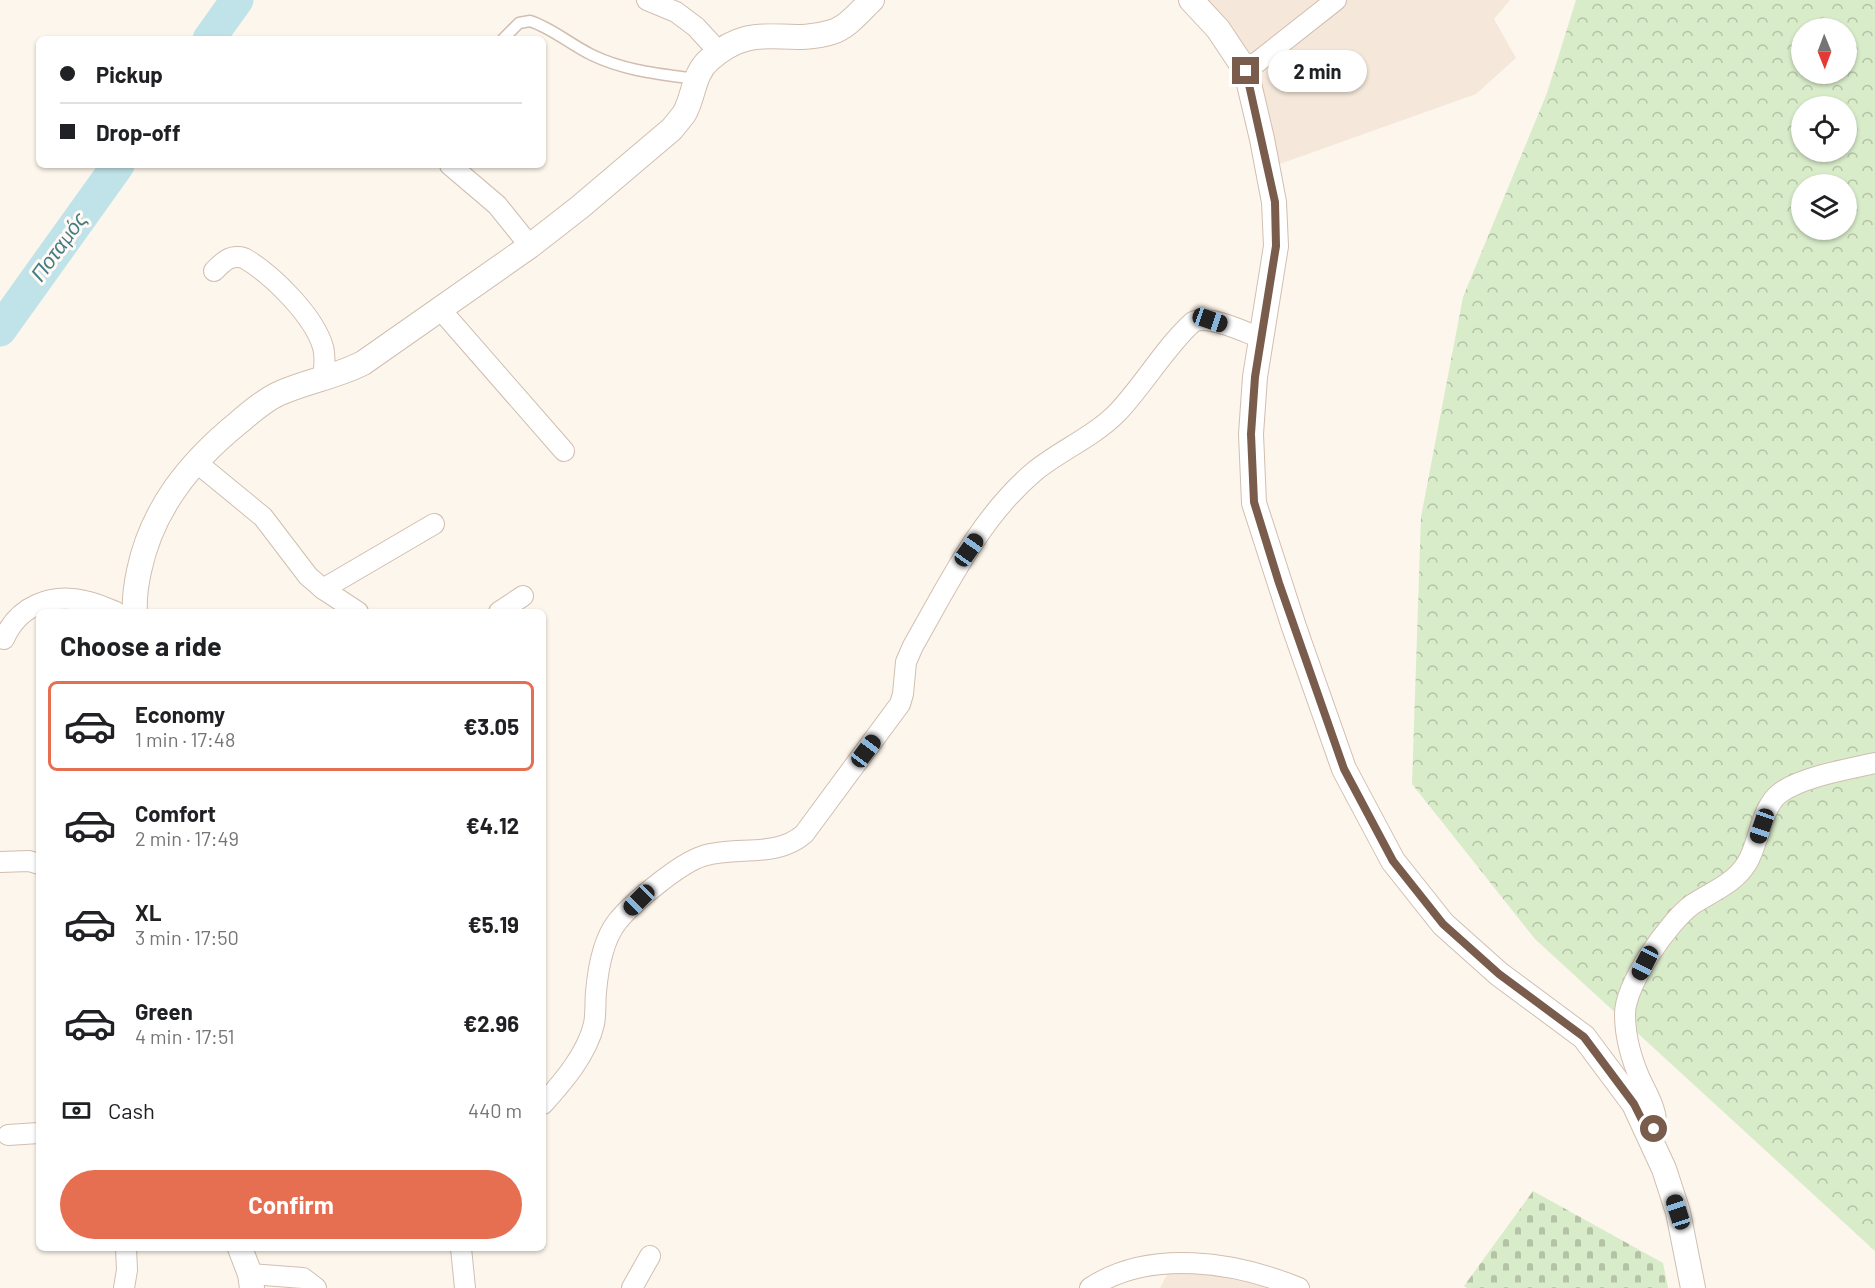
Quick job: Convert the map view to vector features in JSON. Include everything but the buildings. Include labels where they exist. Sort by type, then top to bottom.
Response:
[{"type":"street","points":[[647,0],[676,12],[696,27],[718,52]]},
{"type":"street","points":[[135,609],[136,583],[143,548],[162,507],[196,462],[230,430],[276,395],[346,372],[363,363],[530,246],[672,129],[684,113],[702,66],[718,52],[747,37],[764,35],[807,37],[834,31],[851,20],[872,0]]},
{"type":"street","points":[[1191,0],[1218,29],[1246,71],[1275,202],[1276,246],[1255,377],[1251,434],[1254,502],[1290,616],[1344,769],[1393,861],[1443,924],[1499,974],[1584,1037],[1634,1104],[1664,1168],[1678,1212],[1693,1288]]},
{"type":"street","points":[[1246,71],[1336,0]]},
{"type":"street","points":[[454,168],[497,205],[530,246]]},
{"type":"street","points":[[214,271],[228,259],[239,256],[295,299],[318,333],[324,348],[323,379]]},
{"type":"street","points":[[440,309],[564,451]]},
{"type":"street","points":[[546,1101],[581,1054],[594,1024],[602,955],[616,923],[639,900],[682,866],[703,856],[727,851],[776,849],[804,834],[900,704],[906,662],[913,646],[969,550],[1001,503],[1036,470],[1116,414],[1193,322],[1210,320],[1262,338]]},
{"type":"street","points":[[196,462],[263,517],[308,576],[353,609]]},
{"type":"street","points":[[323,589],[434,524]]},
{"type":"street","points":[[504,609],[523,596]]},
{"type":"street","points":[[4,639],[15,619],[28,608],[47,600],[68,598],[86,601],[108,609]]},
{"type":"street","points":[[1650,1136],[1655,1125],[1655,1112],[1636,1070],[1625,1013],[1629,993],[1652,948],[1691,905],[1729,884],[1747,863],[1766,812],[1778,794],[1796,784],[1875,763]]},
{"type":"street","points":[[0,862],[36,863]]},
{"type":"street","points":[[8,1136],[36,1133]]},
{"type":"street","points":[[124,1288],[127,1270],[126,1251]]},
{"type":"street","points":[[241,1251],[251,1281],[303,1278],[316,1288]]},
{"type":"street","points":[[461,1251],[465,1288]]},
{"type":"street","points":[[632,1288],[650,1256]]},
{"type":"street","points":[[1090,1288],[1106,1277],[1167,1263],[1211,1265],[1276,1278],[1299,1288]]},
{"type":"lane","points":[[506,36],[519,23],[530,21],[614,65],[697,79]]},
{"type":"shaded area","points":[[1204,0],[1510,0],[1494,19],[1516,58],[1476,94],[1277,165]]},
{"type":"shaded area","points":[[1168,1273],[1210,1274],[1271,1288],[1160,1288]]},
{"type":"green space","points":[[1576,0],[1875,0],[1875,1251],[1535,939],[1412,784],[1421,517],[1463,297],[1547,93]]},
{"type":"green space","points":[[1533,1191],[1663,1263],[1668,1288],[1467,1288],[1464,1286]]},
{"type":"waterway","name":"Ποταμός","points":[[211,36],[237,0]]},
{"type":"waterway","name":"Ποταμός","points":[[0,330],[116,168]]},
{"type":"route","points":[[1246,71],[1275,202],[1276,246],[1255,377],[1251,434],[1254,502],[1271,561],[1344,769],[1393,861],[1443,924],[1499,974],[1584,1037],[1634,1104],[1650,1136],[1654,1129]]}]
